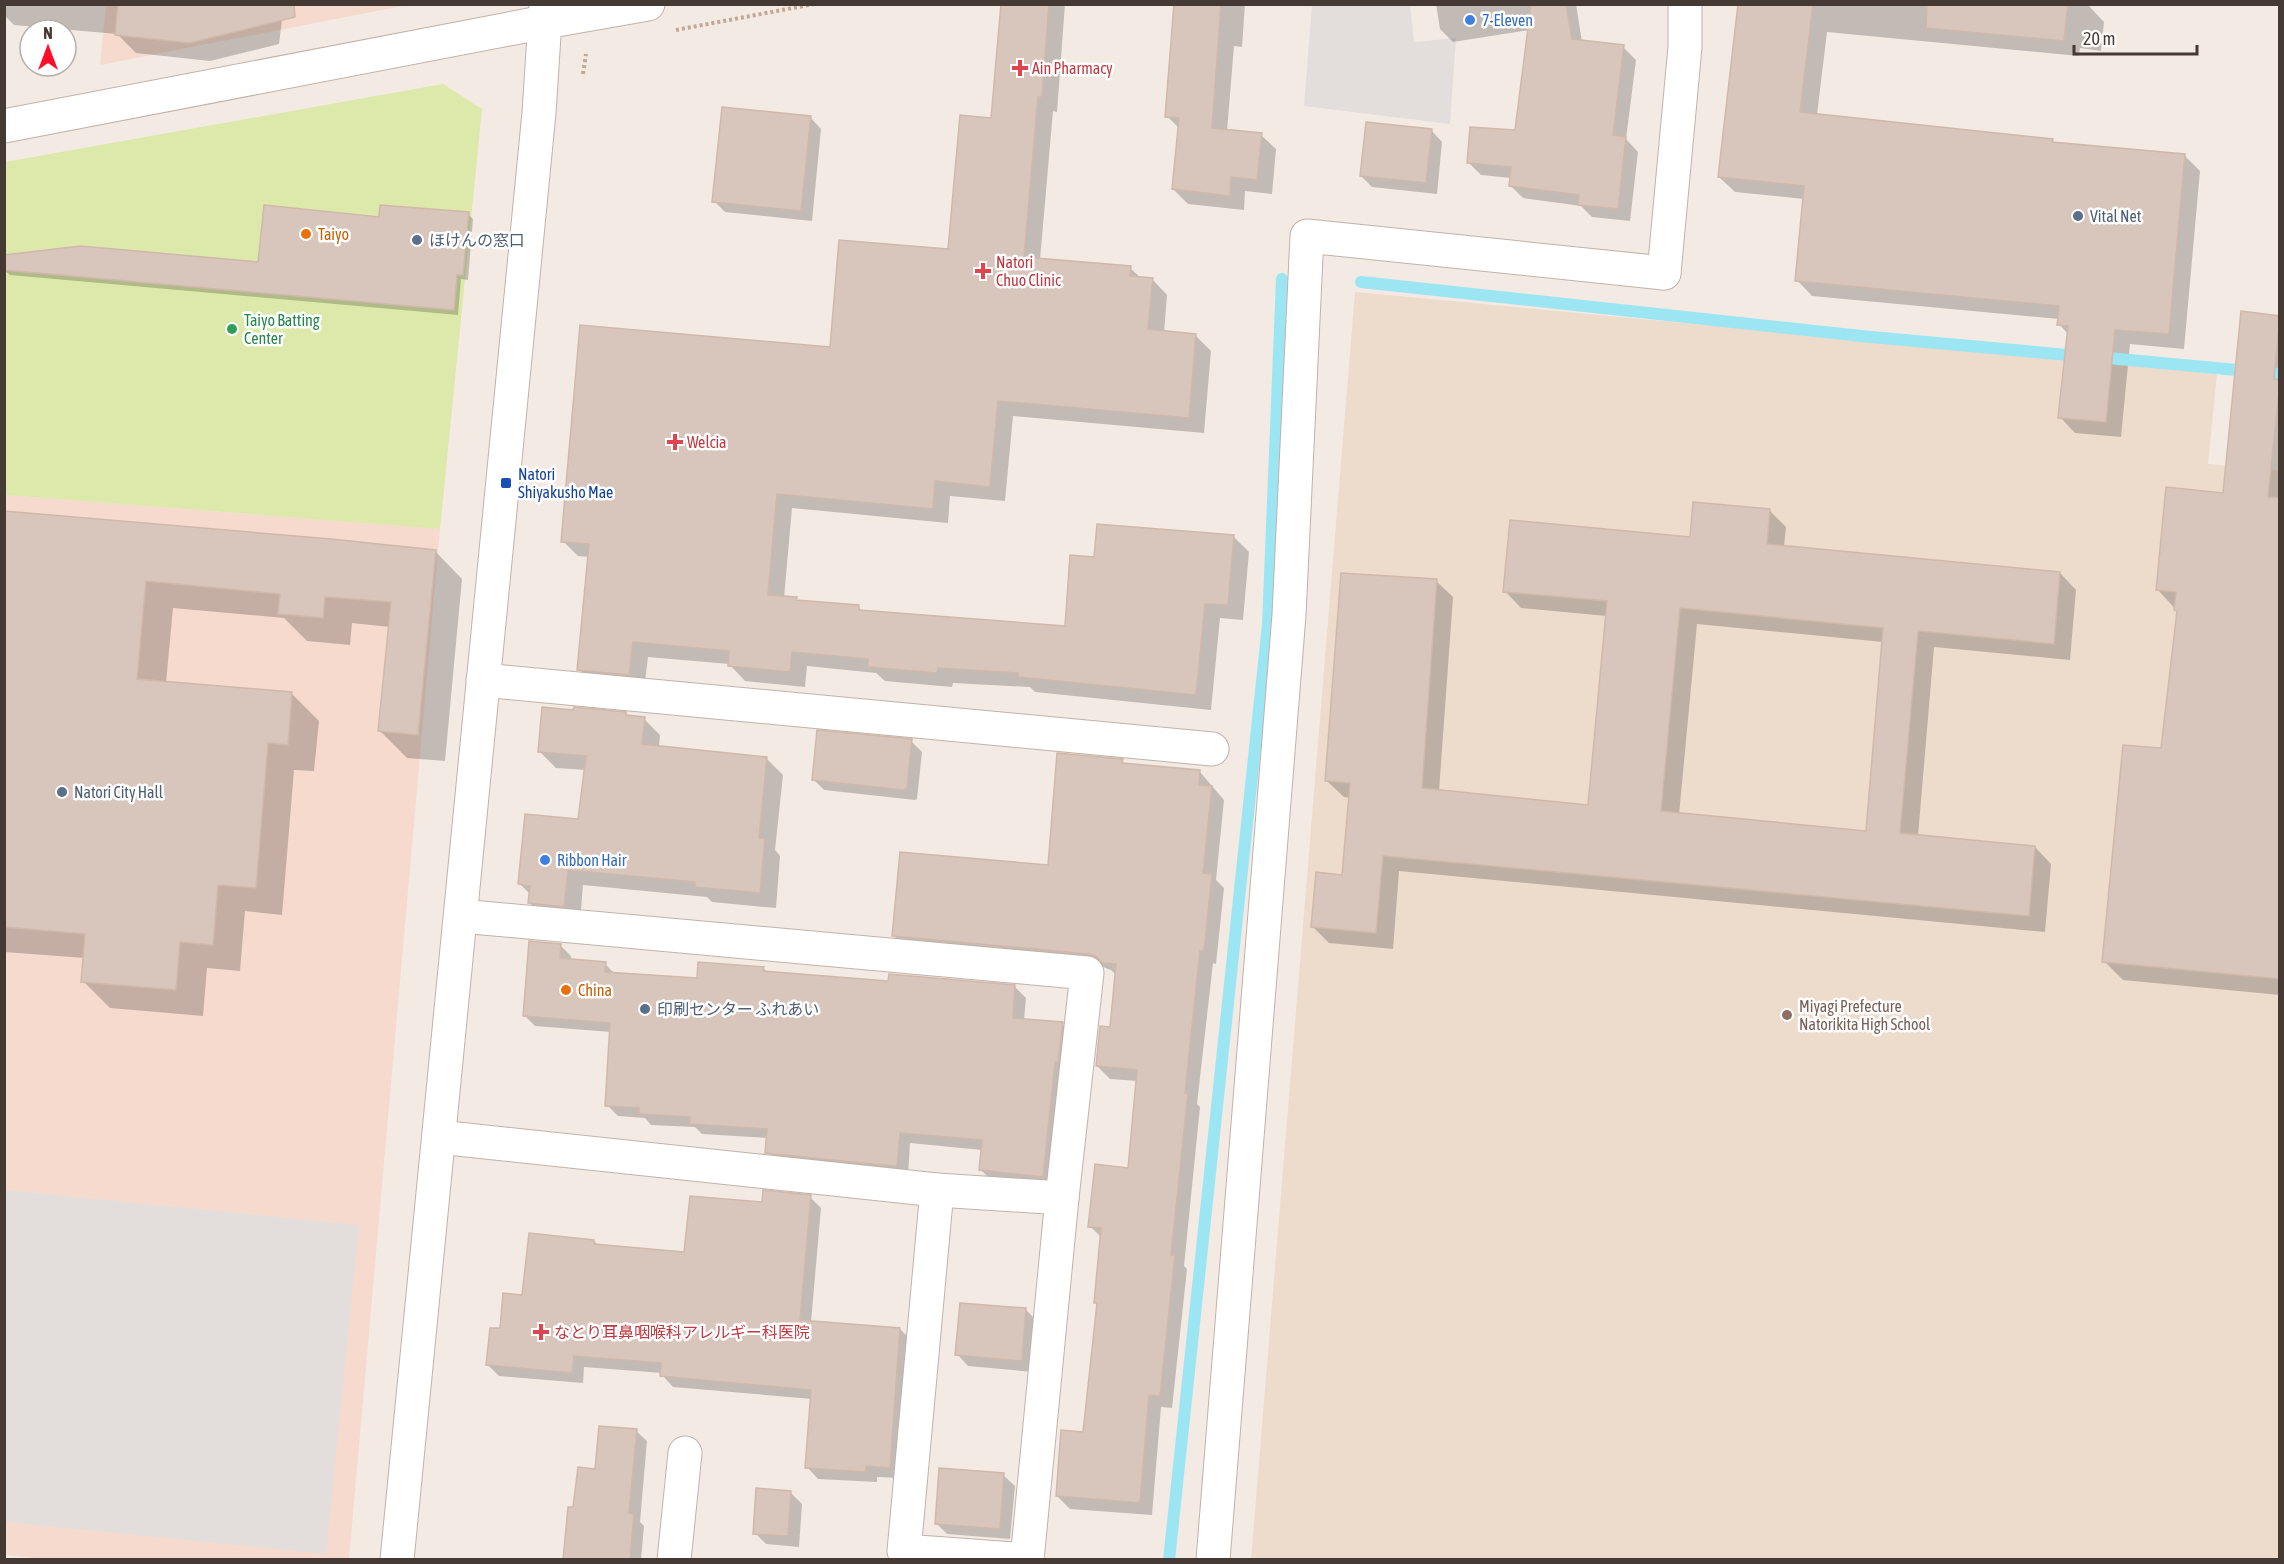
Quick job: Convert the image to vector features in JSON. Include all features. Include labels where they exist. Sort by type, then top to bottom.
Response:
[{"type":"street","points":[[4,126],[545,13],[648,4]]},
{"type":"street","points":[[1213,1560],[1289,615],[1307,236],[1664,273],[1685,47],[1685,4]]},
{"type":"street","points":[[397,1560],[539,113],[545,13]]},
{"type":"street","points":[[483,680],[1212,749]]},
{"type":"street","points":[[461,916],[1087,973],[1062,1198],[1027,1560],[904,1551],[938,1190]]},
{"type":"street","points":[[439,1137],[938,1190],[1062,1198]]},
{"type":"street","points":[[674,1560],[685,1453]]},
{"type":"path","points":[[667,32],[814,4]]},
{"type":"path","points":[[583,74],[587,47]]},
{"type":"shaded area","points":[[106,5],[407,5],[100,65]]},
{"type":"shaded area","points":[[1312,5],[1410,5],[1414,42],[1456,38],[1450,124],[1304,106]]},
{"type":"shaded area","name":"Miyagi Prefecture Natorikita High School","points":[[1355,292],[2217,373],[2208,464],[2279,470],[2279,1559],[1251,1560]]},
{"type":"shaded area","points":[[4,495],[440,529],[349,1559],[53,1560],[5,1555]]},
{"type":"shaded area","points":[[4,1190],[359,1225],[326,1554],[5,1522]]},
{"type":"green space","name":"Taiyo Batting Center","points":[[443,84],[482,109],[440,529],[5,495],[5,162]]},
{"type":"building","points":[[118,4],[294,4],[295,17],[190,43],[115,35]]},
{"type":"building","points":[[1001,4],[1049,4],[1042,97],[1038,97],[1024,257],[1131,266],[1130,276],[1153,278],[1148,329],[1196,334],[1189,418],[998,401],[990,487],[935,481],[933,509],[777,494],[768,595],[797,597],[796,600],[859,605],[859,610],[1065,626],[1070,555],[1094,557],[1097,524],[1234,535],[1228,605],[1205,604],[1196,695],[1018,677],[1018,673],[938,668],[937,673],[868,667],[868,659],[792,652],[790,672],[728,666],[729,651],[633,642],[629,675],[577,670],[589,544],[561,542],[580,325],[830,347],[839,240],[948,249],[960,115],[991,118]]},
{"type":"building","points":[[1174,4],[1221,4],[1212,128],[1262,133],[1257,180],[1231,177],[1230,196],[1172,189],[1179,118],[1165,117]]},
{"type":"building","points":[[1531,4],[1566,4],[1572,39],[1624,45],[1613,135],[1626,137],[1618,209],[1578,205],[1579,195],[1509,186],[1511,167],[1467,163],[1470,127],[1515,130]]},
{"type":"building","points":[[1738,4],[1813,4],[1800,112],[2053,139],[2052,142],[2185,154],[2169,334],[2115,330],[2106,422],[2058,418],[2068,326],[2057,325],[2059,306],[1795,281],[1804,186],[1718,177]]},
{"type":"building","points":[[1927,4],[2068,4],[2064,41],[1926,28]]},
{"type":"building","points":[[722,107],[811,116],[801,211],[712,202]]},
{"type":"building","points":[[1366,122],[1432,129],[1426,183],[1360,176]]},
{"type":"building","points":[[264,205],[379,217],[380,205],[469,212],[463,275],[457,275],[454,310],[4,270],[4,255],[81,246],[258,262]]},
{"type":"building","points":[[2241,311],[2280,316],[2274,379],[2280,382],[2268,497],[2280,498],[2280,979],[2102,962],[2123,745],[2161,748],[2177,611],[2174,610],[2176,592],[2156,590],[2166,487],[2223,493]]},
{"type":"building","points":[[1693,502],[1770,509],[1767,544],[2060,572],[2054,644],[1918,631],[1900,833],[2035,846],[2029,916],[1383,856],[1376,933],[1311,927],[1316,872],[1342,875],[1350,783],[1325,781],[1341,573],[1437,579],[1422,788],[1588,805],[1607,601],[1503,592],[1510,520],[1690,537]],"holes":[[[1680,608],[1883,628],[1866,831],[1661,811]]]},
{"type":"building","points":[[4,511],[436,550],[418,735],[378,731],[391,602],[325,597],[323,618],[278,614],[280,594],[146,581],[137,679],[292,692],[288,745],[268,743],[256,888],[218,885],[213,945],[180,942],[176,990],[81,982],[85,934],[4,927]]},
{"type":"building","points":[[542,707],[573,710],[574,707],[626,712],[626,715],[645,717],[642,744],[767,757],[759,838],[765,838],[760,893],[695,887],[695,882],[568,870],[564,907],[528,903],[530,886],[518,884],[525,814],[578,819],[586,756],[538,752]]},
{"type":"building","points":[[817,730],[912,739],[907,788],[903,790],[812,780]]},
{"type":"building","points":[[1057,753],[1123,759],[1122,763],[1200,770],[1199,785],[1212,786],[1203,873],[1212,874],[1204,951],[1200,951],[1185,1093],[1188,1093],[1171,1255],[1175,1255],[1160,1396],[1149,1395],[1140,1503],[1056,1496],[1061,1430],[1083,1432],[1097,1303],[1094,1303],[1101,1228],[1088,1227],[1095,1164],[1128,1168],[1137,1070],[1096,1066],[1100,1026],[1110,1027],[1116,964],[1102,963],[1097,957],[1089,954],[892,936],[900,852],[1048,865]]},
{"type":"building","points":[[529,941],[561,944],[560,958],[606,962],[605,972],[697,978],[698,962],[764,967],[763,971],[888,981],[889,974],[1015,985],[1013,1018],[1063,1022],[1058,1063],[1055,1062],[1043,1177],[979,1170],[982,1140],[900,1133],[897,1166],[872,1164],[765,1153],[767,1129],[689,1124],[690,1117],[639,1114],[639,1108],[605,1106],[610,1023],[523,1016]]},
{"type":"building","points":[[763,1190],[811,1195],[800,1320],[900,1328],[890,1468],[866,1466],[866,1472],[805,1468],[811,1390],[660,1376],[661,1363],[574,1356],[572,1373],[486,1365],[490,1328],[500,1328],[503,1293],[522,1295],[529,1233],[594,1240],[594,1244],[684,1252],[690,1196],[762,1202]]},
{"type":"building","points":[[960,1303],[1026,1308],[1022,1361],[955,1355]]},
{"type":"building","points":[[599,1426],[637,1429],[629,1513],[634,1514],[630,1560],[563,1560],[568,1507],[573,1507],[578,1467],[595,1469]]},
{"type":"building","points":[[939,1468],[1004,1473],[1000,1529],[935,1524]]},
{"type":"building","points":[[756,1488],[791,1491],[788,1536],[753,1534]]},
{"type":"waterway","points":[[1169,1560],[1268,625],[1282,279]]},
{"type":"waterway","points":[[1361,282],[1871,337],[2079,356]]},
{"type":"waterway","points":[[2097,357],[2280,374]]},
{"type":"place","name":"7-Eleven","points":[[1470,20]]},
{"type":"place","name":"Ain Pharmacy","points":[[1020,68]]},
{"type":"place","name":"Vital Net","points":[[2078,216]]},
{"type":"place","name":"Taiyo","points":[[306,234]]},
{"type":"place","name":"ほけんの窓口","points":[[417,240]]},
{"type":"place","name":"Natori Chuo Clinic","points":[[983,271]]},
{"type":"place","name":"Taiyo Batting Center","points":[[232,329]]},
{"type":"place","name":"Welcia","points":[[675,442]]},
{"type":"place","name":"Natori Shiyakusho Mae","points":[[506,483]]},
{"type":"place","name":"Natori City Hall","points":[[62,792]]},
{"type":"place","name":"Ribbon Hair","points":[[545,860]]},
{"type":"place","name":"China","points":[[566,990]]},
{"type":"place","name":"印刷センター ふれあい","points":[[645,1009]]},
{"type":"place","name":"Miyagi Prefecture Natorikita High School","points":[[1787,1015]]},
{"type":"place","name":"なとり耳鼻咽喉科アレルギー科医院","points":[[541,1332]]}]
